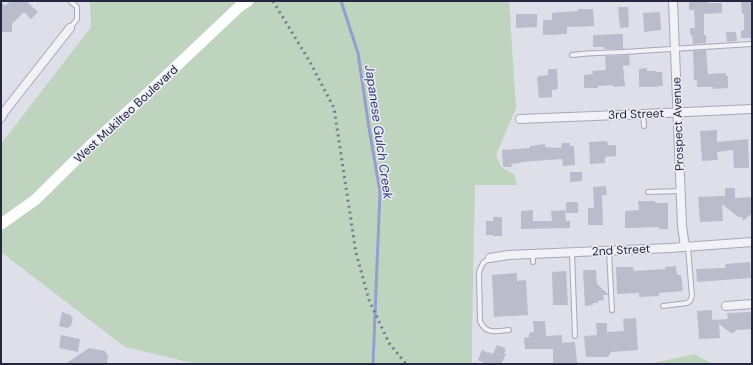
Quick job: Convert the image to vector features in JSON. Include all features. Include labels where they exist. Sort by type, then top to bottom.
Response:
[{"type":"main road","name":"West Mukilteo Boulevard","points":[[1,224],[35,200],[94,142],[244,3]]},
{"type":"street","name":"Prospect Avenue","points":[[673,1],[682,226],[686,247]]},
{"type":"street","points":[[1,118],[4,112],[70,28]]},
{"type":"street","name":"3rd Street","points":[[520,118],[752,109]]},
{"type":"street","name":"2nd Street","points":[[490,258],[508,255],[533,258],[572,252],[686,247],[752,242]]},
{"type":"street","points":[[726,306],[752,304]]},
{"type":"lane","points":[[70,1],[77,7],[77,19],[70,28]]},
{"type":"lane","points":[[572,55],[752,44]]},
{"type":"lane","points":[[643,114],[644,126]]},
{"type":"lane","points":[[648,192],[681,191]]},
{"type":"lane","points":[[663,306],[687,303],[690,301],[692,296],[686,247]]},
{"type":"lane","points":[[609,250],[612,310]]},
{"type":"lane","points":[[572,252],[575,336]]},
{"type":"lane","points":[[490,258],[483,263],[479,272],[480,321],[482,327],[491,332],[509,330]]},
{"type":"green space","points":[[90,1],[509,1],[516,108],[496,155],[502,168],[514,174],[517,185],[475,185],[472,333],[473,364],[197,364],[125,347],[1,252],[1,144],[91,27]]},
{"type":"green space","points":[[694,354],[713,364],[649,364]]},
{"type":"building","points":[[10,1],[26,1],[38,12],[31,19],[24,12],[12,24],[12,32],[1,32],[1,2],[5,6]]},
{"type":"building","points":[[689,1],[722,3],[722,13],[704,14],[704,35],[706,35],[706,43],[693,44],[692,35],[690,35],[690,28],[695,28],[694,10],[689,10]]},
{"type":"building","points":[[741,1],[752,1],[752,38],[741,38],[741,31],[744,30],[744,14],[742,14]]},
{"type":"building","points":[[618,7],[628,7],[629,27],[620,28]]},
{"type":"building","points":[[578,9],[593,9],[594,26],[567,27],[567,34],[543,35],[543,20],[552,20],[552,13],[578,11]]},
{"type":"building","points":[[660,12],[661,30],[644,32],[643,13]]},
{"type":"building","points":[[516,14],[537,14],[537,27],[516,28]]},
{"type":"building","points":[[726,32],[736,32],[737,41],[727,42]]},
{"type":"building","points":[[623,34],[623,49],[604,49],[604,47],[593,47],[593,35]]},
{"type":"building","points":[[706,50],[708,74],[726,73],[726,76],[728,76],[728,88],[713,89],[713,87],[697,87],[697,80],[694,80],[693,51]]},
{"type":"building","points":[[629,55],[630,65],[623,66],[625,86],[613,87],[613,85],[598,86],[598,88],[584,88],[584,75],[593,74],[592,71],[606,70],[605,56]]},
{"type":"building","points":[[647,68],[647,71],[662,72],[663,86],[639,87],[639,69]]},
{"type":"building","points":[[548,69],[557,69],[558,89],[552,90],[552,97],[539,98],[537,78],[538,76],[548,75]]},
{"type":"building","points":[[717,130],[717,142],[748,139],[749,168],[734,168],[733,150],[717,152],[718,160],[702,161],[700,131]]},
{"type":"building","points":[[607,141],[608,145],[616,145],[616,156],[605,157],[605,163],[590,164],[589,142]]},
{"type":"building","points":[[562,143],[570,143],[570,146],[574,146],[575,165],[563,166],[562,159],[521,162],[511,164],[512,167],[503,167],[502,150],[530,148],[530,146],[545,144],[545,147],[561,148]]},
{"type":"building","points":[[570,172],[582,172],[582,181],[570,182]]},
{"type":"building","points":[[606,186],[607,195],[602,195],[603,225],[588,225],[588,208],[594,208],[593,187]]},
{"type":"building","points":[[725,188],[735,188],[735,198],[752,197],[752,213],[743,221],[742,217],[738,217],[722,204],[723,221],[700,222],[698,197],[725,196]]},
{"type":"building","points":[[638,201],[668,203],[668,229],[659,229],[659,227],[625,228],[625,211],[639,210]]},
{"type":"building","points":[[566,202],[578,202],[578,213],[566,213]]},
{"type":"building","points":[[533,210],[533,221],[552,221],[551,211],[565,210],[566,221],[570,221],[570,228],[521,229],[521,211]]},
{"type":"building","points":[[493,217],[502,217],[502,236],[486,235],[486,221],[493,221]]},
{"type":"building","points":[[750,262],[751,278],[697,282],[696,269],[726,268],[725,264]]},
{"type":"building","points":[[676,266],[677,275],[681,275],[683,291],[659,293],[659,296],[639,297],[639,293],[617,294],[616,267],[633,267],[634,271],[666,269],[665,267]]},
{"type":"building","points":[[583,270],[596,270],[597,284],[608,294],[603,295],[604,300],[598,301],[598,303],[593,303],[593,305],[585,306]]},
{"type":"building","points":[[566,271],[568,305],[553,305],[552,272]]},
{"type":"building","points":[[517,273],[517,281],[526,280],[528,315],[494,317],[492,275]]},
{"type":"building","points":[[712,310],[712,320],[728,319],[727,313],[752,312],[752,329],[736,330],[734,333],[731,333],[719,324],[720,338],[699,339],[697,311]]},
{"type":"building","points":[[62,312],[71,315],[73,318],[71,326],[67,328],[59,326]]},
{"type":"building","points":[[636,318],[638,350],[611,352],[608,357],[586,357],[584,336],[597,335],[596,323],[607,323],[607,332],[624,331],[623,319]]},
{"type":"building","points":[[533,321],[545,321],[546,336],[562,335],[562,343],[575,342],[577,363],[553,364],[553,349],[525,349],[524,338],[529,337],[529,333],[534,332]]},
{"type":"building","points":[[61,335],[80,339],[78,352],[59,348]]},
{"type":"building","points":[[497,345],[505,348],[506,350],[504,353],[506,354],[501,364],[486,364],[478,360],[482,350],[493,354]]},
{"type":"building","points":[[89,348],[105,351],[108,356],[107,364],[65,364]]},
{"type":"waterway","name":"Japanese Gulch Creek","points":[[341,1],[358,53],[380,192],[373,364]]},
{"type":"railway","points":[[273,1],[310,62],[334,108],[356,253],[369,300],[389,343],[406,364]]}]
